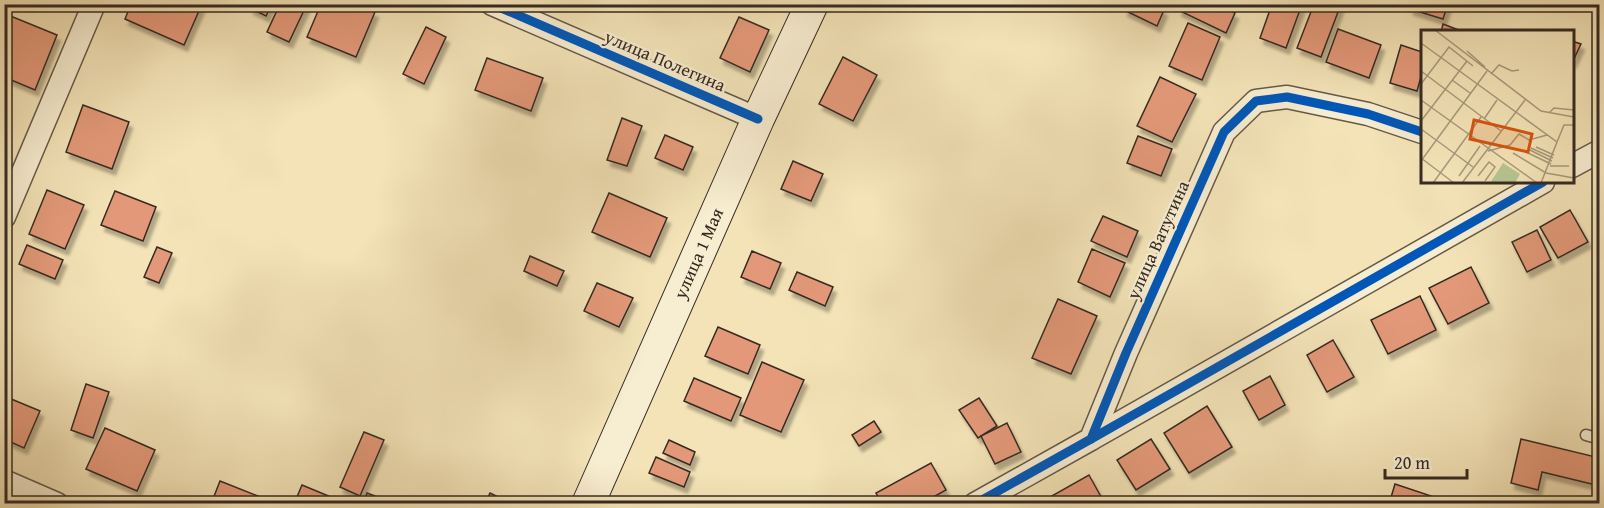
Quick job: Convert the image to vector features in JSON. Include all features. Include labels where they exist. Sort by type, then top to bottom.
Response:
[{"type":"main road","name":"улица 1 Мая","points":[[588,504],[758,118],[812,4]]},
{"type":"street","points":[[4,217],[94,4]]},
{"type":"street","name":"улица Полегина","points":[[492,4],[758,118]]},
{"type":"street","name":"улица Ватутина","points":[[1091,439],[1126,353],[1224,132],[1256,101],[1287,97],[1368,114],[1421,132]]},
{"type":"street","points":[[1574,165],[1599,151]]},
{"type":"street","points":[[975,504],[1541,183]]},
{"type":"street","points":[[4,481],[57,504]]},
{"type":"lane","points":[[1586,435],[1599,439]]},
{"type":"building","points":[[131,4],[202,4],[184,45],[125,19]]},
{"type":"building","points":[[251,4],[272,4],[266,16],[250,8]]},
{"type":"building","points":[[280,4],[307,4],[289,42],[267,32]]},
{"type":"building","points":[[321,4],[357,4],[375,12],[356,57],[307,37]]},
{"type":"building","points":[[1126,4],[1153,4],[1164,10],[1157,26],[1124,10]]},
{"type":"building","points":[[1181,4],[1217,4],[1235,13],[1226,33],[1178,10]]},
{"type":"building","points":[[1272,4],[1293,4],[1301,7],[1286,48],[1260,38]]},
{"type":"building","points":[[1314,4],[1341,4],[1321,57],[1297,48]]},
{"type":"building","points":[[1411,4],[1448,4],[1443,19],[1410,9]]},
{"type":"building","points":[[8,15],[57,35],[35,90],[4,77],[4,23]]},
{"type":"building","points":[[739,17],[769,30],[750,72],[720,58]]},
{"type":"building","points":[[1188,23],[1220,37],[1202,80],[1169,66]]},
{"type":"building","points":[[1443,24],[1459,30],[1442,30]]},
{"type":"building","points":[[426,27],[446,37],[424,84],[403,74]]},
{"type":"building","points":[[1338,29],[1381,45],[1369,78],[1326,62]]},
{"type":"building","points":[[1574,42],[1581,44],[1574,59]]},
{"type":"building","points":[[1401,45],[1421,52],[1421,77],[1417,91],[1390,83]]},
{"type":"building","points":[[843,57],[877,75],[853,121],[819,104]]},
{"type":"building","points":[[487,58],[543,78],[531,111],[475,90]]},
{"type":"building","points":[[1160,77],[1196,94],[1172,142],[1137,126]]},
{"type":"building","points":[[83,105],[129,122],[112,169],[66,152]]},
{"type":"building","points":[[622,118],[642,126],[627,166],[607,160]]},
{"type":"building","points":[[665,135],[693,147],[683,170],[655,158]]},
{"type":"building","points":[[1138,136],[1172,149],[1161,176],[1127,163]]},
{"type":"building","points":[[793,161],[823,174],[811,201],[781,189]]},
{"type":"building","points":[[47,190],[84,205],[65,249],[29,234]]},
{"type":"building","points":[[115,191],[156,207],[143,241],[101,225]]},
{"type":"building","points":[[609,193],[667,218],[650,257],[592,232]]},
{"type":"building","points":[[1570,210],[1588,242],[1558,258],[1540,227]]},
{"type":"building","points":[[1103,216],[1138,231],[1127,257],[1091,241]]},
{"type":"building","points":[[1537,230],[1551,260],[1527,272],[1512,242]]},
{"type":"building","points":[[27,245],[63,260],[55,279],[19,264]]},
{"type":"building","points":[[157,247],[172,253],[159,283],[144,277]]},
{"type":"building","points":[[1092,249],[1125,263],[1110,297],[1078,282]]},
{"type":"building","points":[[752,251],[781,263],[770,289],[741,277]]},
{"type":"building","points":[[530,256],[564,271],[557,286],[524,271]]},
{"type":"building","points":[[1471,267],[1489,303],[1448,324],[1429,288]]},
{"type":"building","points":[[797,272],[833,287],[825,306],[789,290]]},
{"type":"building","points":[[597,283],[633,298],[619,327],[584,311]]},
{"type":"building","points":[[1420,296],[1436,330],[1388,354],[1371,320]]},
{"type":"building","points":[[1058,299],[1097,316],[1071,374],[1032,358]]},
{"type":"building","points":[[718,327],[760,345],[748,374],[705,356]]},
{"type":"building","points":[[1333,340],[1354,377],[1327,392],[1307,355]]},
{"type":"building","points":[[762,362],[804,380],[781,432],[740,415]]},
{"type":"building","points":[[1270,376],[1285,405],[1259,420],[1243,391]]},
{"type":"building","points":[[694,378],[741,398],[731,421],[684,401]]},
{"type":"building","points":[[86,384],[109,392],[93,438],[71,430]]},
{"type":"building","points":[[4,396],[40,411],[24,448],[4,439]]},
{"type":"building","points":[[979,398],[997,426],[978,438],[959,410]]},
{"type":"building","points":[[1207,406],[1232,447],[1189,473],[1164,433]]},
{"type":"building","points":[[874,421],[881,432],[859,446],[852,435]]},
{"type":"building","points":[[1007,423],[1021,452],[995,464],[981,436]]},
{"type":"building","points":[[105,428],[155,450],[137,491],[86,469]]},
{"type":"building","points":[[364,432],[384,440],[360,496],[340,487]]},
{"type":"building","points":[[1151,439],[1170,469],[1136,490],[1117,460]]},
{"type":"building","points":[[1521,439],[1600,458],[1600,486],[1542,472],[1538,490],[1511,483]]},
{"type":"building","points":[[669,440],[695,452],[690,465],[663,453]]},
{"type":"building","points":[[656,457],[690,472],[684,487],[649,473]]},
{"type":"building","points":[[931,463],[946,490],[921,504],[882,504],[876,493]]},
{"type":"building","points":[[1089,475],[1105,504],[1054,504],[1050,497]]},
{"type":"building","points":[[220,481],[273,502],[272,504],[211,504]]},
{"type":"building","points":[[1395,484],[1449,502],[1449,504],[1389,504]]},
{"type":"building","points":[[302,485],[338,500],[336,504],[294,504]]},
{"type":"building","points":[[367,493],[386,500],[385,504],[363,504]]},
{"type":"building","points":[[490,493],[512,504],[485,504]]},
{"type":"cycle path","points":[[492,4],[758,119]]},
{"type":"cycle path","points":[[975,504],[1091,439],[1126,353],[1224,132],[1256,101],[1287,97],[1368,114],[1421,132]]},
{"type":"cycle path","points":[[1091,439],[1541,183]]}]
